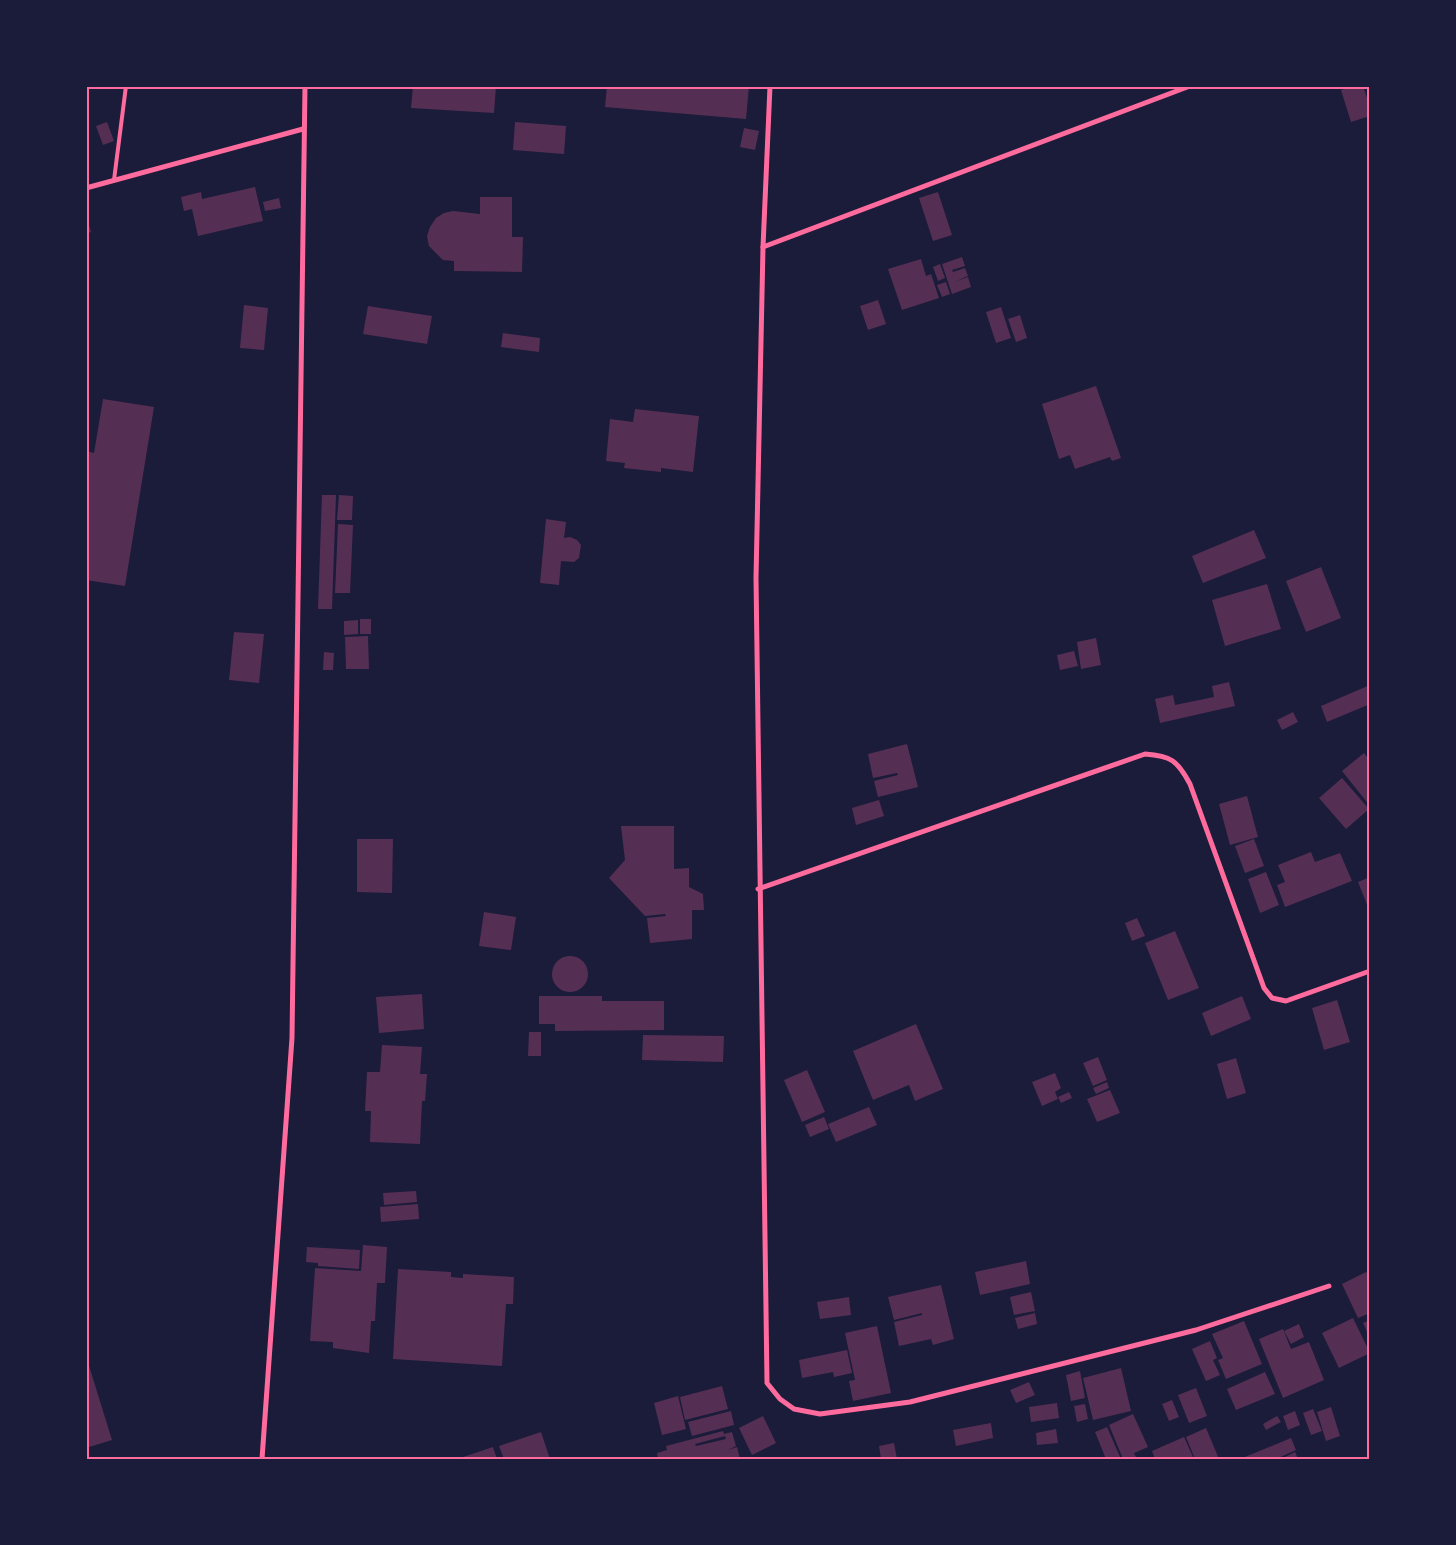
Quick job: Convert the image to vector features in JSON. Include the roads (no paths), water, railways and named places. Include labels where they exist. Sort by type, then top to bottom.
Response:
[{"type":"street","points":[[262,1459],[292,1038],[305,86]]},
{"type":"street","points":[[770,86],[762,247],[756,578],[758,889],[767,1383],[780,1399],[794,1409],[820,1414],[910,1402],[1196,1330],[1329,1286]]},
{"type":"street","points":[[762,247],[1190,86]]},
{"type":"street","points":[[86,188],[303,129]]},
{"type":"street","points":[[758,889],[1145,754],[1166,756],[1182,769],[1190,784],[1264,988],[1272,998],[1286,1001],[1370,971]]},
{"type":"lane","points":[[114,180],[126,86]]}]
